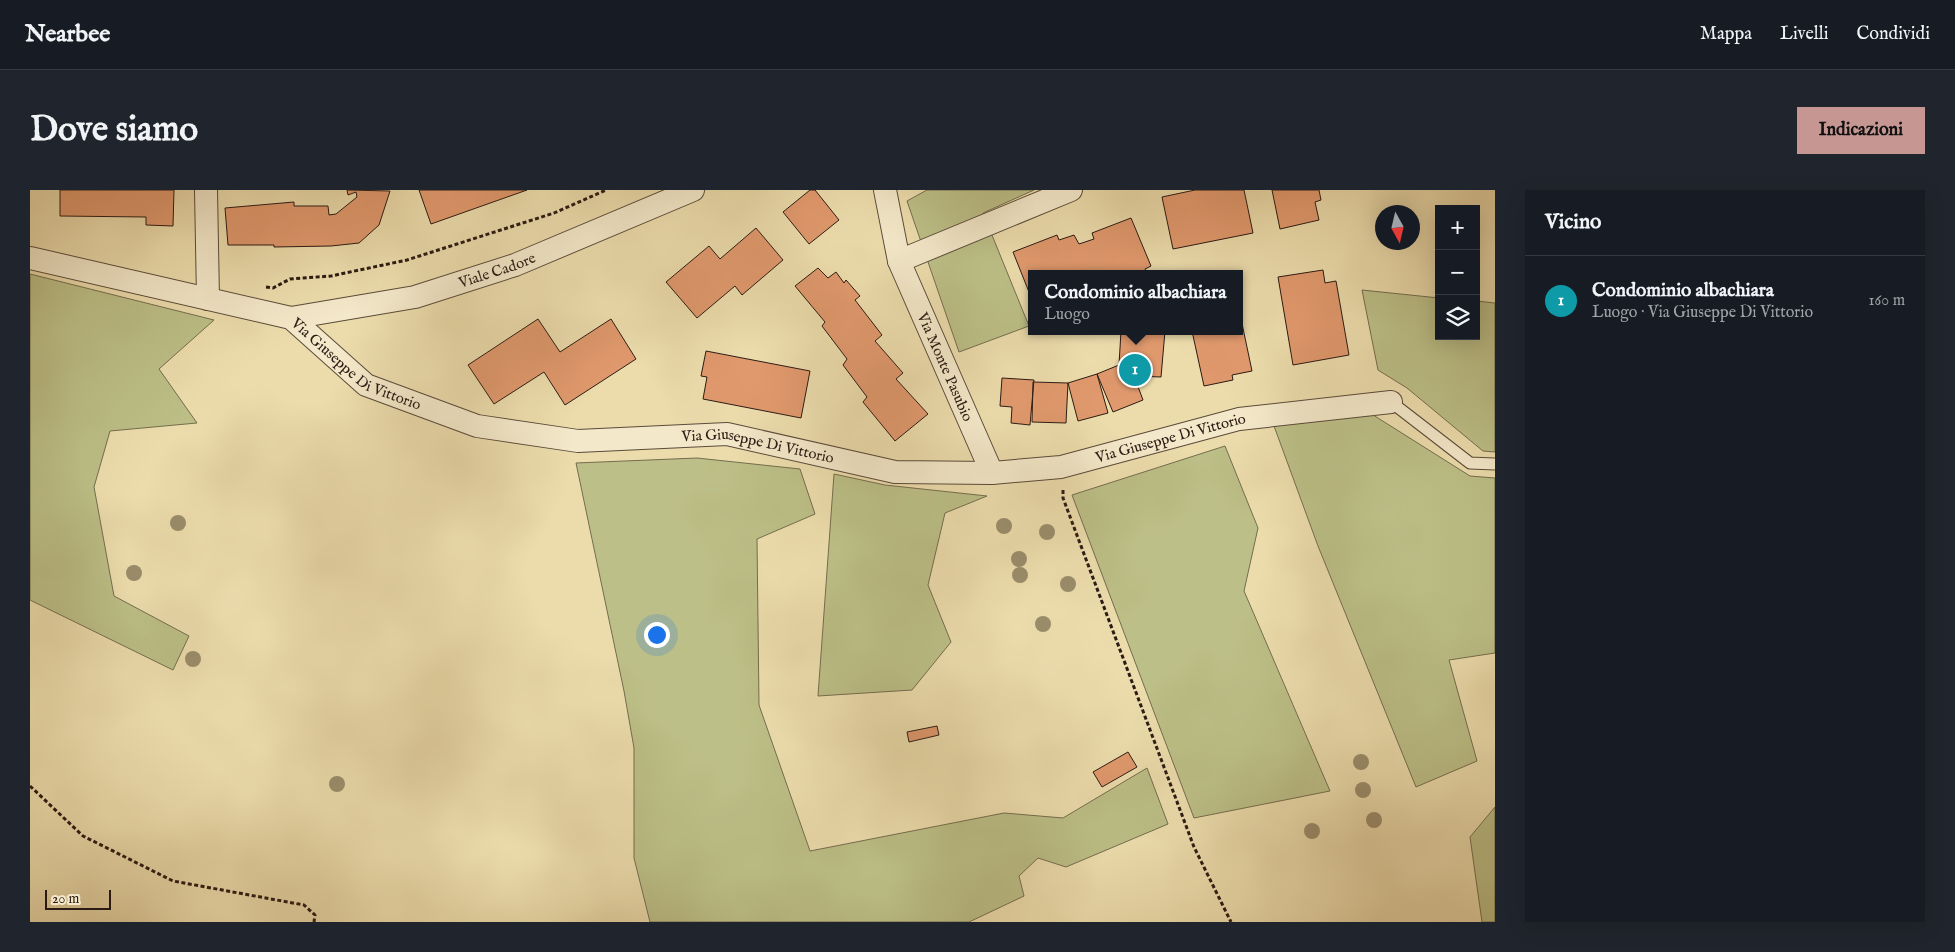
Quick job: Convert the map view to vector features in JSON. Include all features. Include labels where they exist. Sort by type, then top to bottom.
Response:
[{"type":"street","points":[[206,190],[208,299]]},
{"type":"street","name":"Viale Cadore","points":[[291,318],[424,294],[515,265],[693,190]]},
{"type":"street","name":"Via Monte Pasubio","points":[[885,190],[899,261],[992,472]]},
{"type":"street","points":[[899,261],[1070,190]]},
{"type":"street","name":"Via Giuseppe Di Vittorio","points":[[30,258],[291,318],[366,384],[477,426],[578,442],[727,434],[895,472],[992,472],[1061,467],[1239,419],[1391,402]]},
{"type":"lane","name":"Via Giuseppe Di Vittorio","points":[[1391,402],[1470,463],[1495,464]]},
{"type":"path","points":[[263,287],[273,288],[290,279],[331,276],[408,260],[554,213],[606,190]]},
{"type":"path","points":[[1061,467],[1063,498],[1152,738],[1194,847],[1231,922]]},
{"type":"path","points":[[30,786],[83,836],[173,881],[304,905],[315,915],[314,922]]},
{"type":"green space","points":[[927,190],[1034,190],[983,213],[1028,326],[959,352],[907,201]]},
{"type":"green space","points":[[30,274],[214,320],[159,369],[197,423],[110,431],[94,487],[114,596],[189,636],[173,670],[30,600]]},
{"type":"green space","points":[[1362,290],[1435,298],[1435,340],[1480,340],[1480,301],[1495,303],[1495,452],[1483,451],[1407,388],[1378,370]]},
{"type":"green space","points":[[1370,413],[1470,476],[1495,478],[1495,653],[1449,660],[1477,761],[1416,787],[1318,546],[1274,426]]},
{"type":"green space","points":[[1225,446],[1258,528],[1244,591],[1330,791],[1194,818],[1072,495]]},
{"type":"green space","points":[[697,458],[800,469],[815,514],[757,539],[759,705],[810,851],[1004,813],[1063,818],[1147,768],[1168,824],[1066,867],[1038,858],[1019,876],[1024,896],[969,922],[650,922],[634,858],[634,748],[624,691],[576,463]]},
{"type":"green space","points":[[834,474],[885,485],[987,496],[945,513],[928,585],[951,642],[912,690],[818,696]]},
{"type":"green space","points":[[1495,807],[1495,922],[1482,922],[1470,837]]},
{"type":"building","points":[[60,190],[174,190],[173,226],[146,225],[146,217],[60,216]]},
{"type":"building","points":[[347,190],[390,191],[379,225],[359,243],[331,246],[274,247],[274,245],[228,245],[225,208],[294,202],[294,206],[328,206],[329,215],[336,214],[357,197],[356,192],[348,195]]},
{"type":"building","points":[[419,190],[527,190],[431,224]]},
{"type":"building","points":[[810,190],[815,190],[839,220],[809,244],[783,212]]},
{"type":"building","points":[[1195,190],[1244,190],[1253,233],[1173,249],[1162,197]]},
{"type":"building","points":[[1272,190],[1319,190],[1321,200],[1315,202],[1319,220],[1280,229]]},
{"type":"building","points":[[1131,218],[1151,266],[1145,270],[1028,270],[1028,290],[1013,252],[1057,235],[1059,240],[1074,235],[1079,244],[1094,239],[1092,233]]},
{"type":"building","points":[[756,228],[783,260],[742,295],[735,286],[697,318],[666,282],[709,246],[720,259]]},
{"type":"building","points":[[818,268],[828,278],[836,272],[844,283],[846,280],[860,296],[855,300],[882,335],[875,341],[903,373],[896,379],[928,414],[895,441],[863,402],[867,397],[843,365],[847,359],[822,326],[825,322],[795,286]]},
{"type":"building","points":[[1323,270],[1325,283],[1336,281],[1349,355],[1293,365],[1278,277]]},
{"type":"building","points":[[538,319],[560,352],[611,319],[636,359],[565,405],[544,372],[494,404],[468,365]]},
{"type":"building","points":[[1243,328],[1252,371],[1232,375],[1233,380],[1204,386],[1193,335],[1243,335]]},
{"type":"building","points":[[1121,335],[1165,335],[1161,377],[1134,376],[1143,400],[1113,412],[1097,374],[1119,365]]},
{"type":"building","points":[[706,351],[810,371],[801,418],[703,399],[707,377],[701,376]]},
{"type":"building","points":[[1097,374],[1108,413],[1078,421],[1068,383]]},
{"type":"building","points":[[1002,378],[1034,380],[1030,425],[1011,423],[1012,407],[1000,406]]},
{"type":"building","points":[[1033,382],[1068,383],[1066,423],[1032,422]]},
{"type":"building","points":[[937,726],[939,735],[909,742],[907,732]]},
{"type":"building","points":[[1128,752],[1137,767],[1102,787],[1093,772]]},
{"type":"place","name":"Condominio albachiara","points":[[1135,370]]}]
